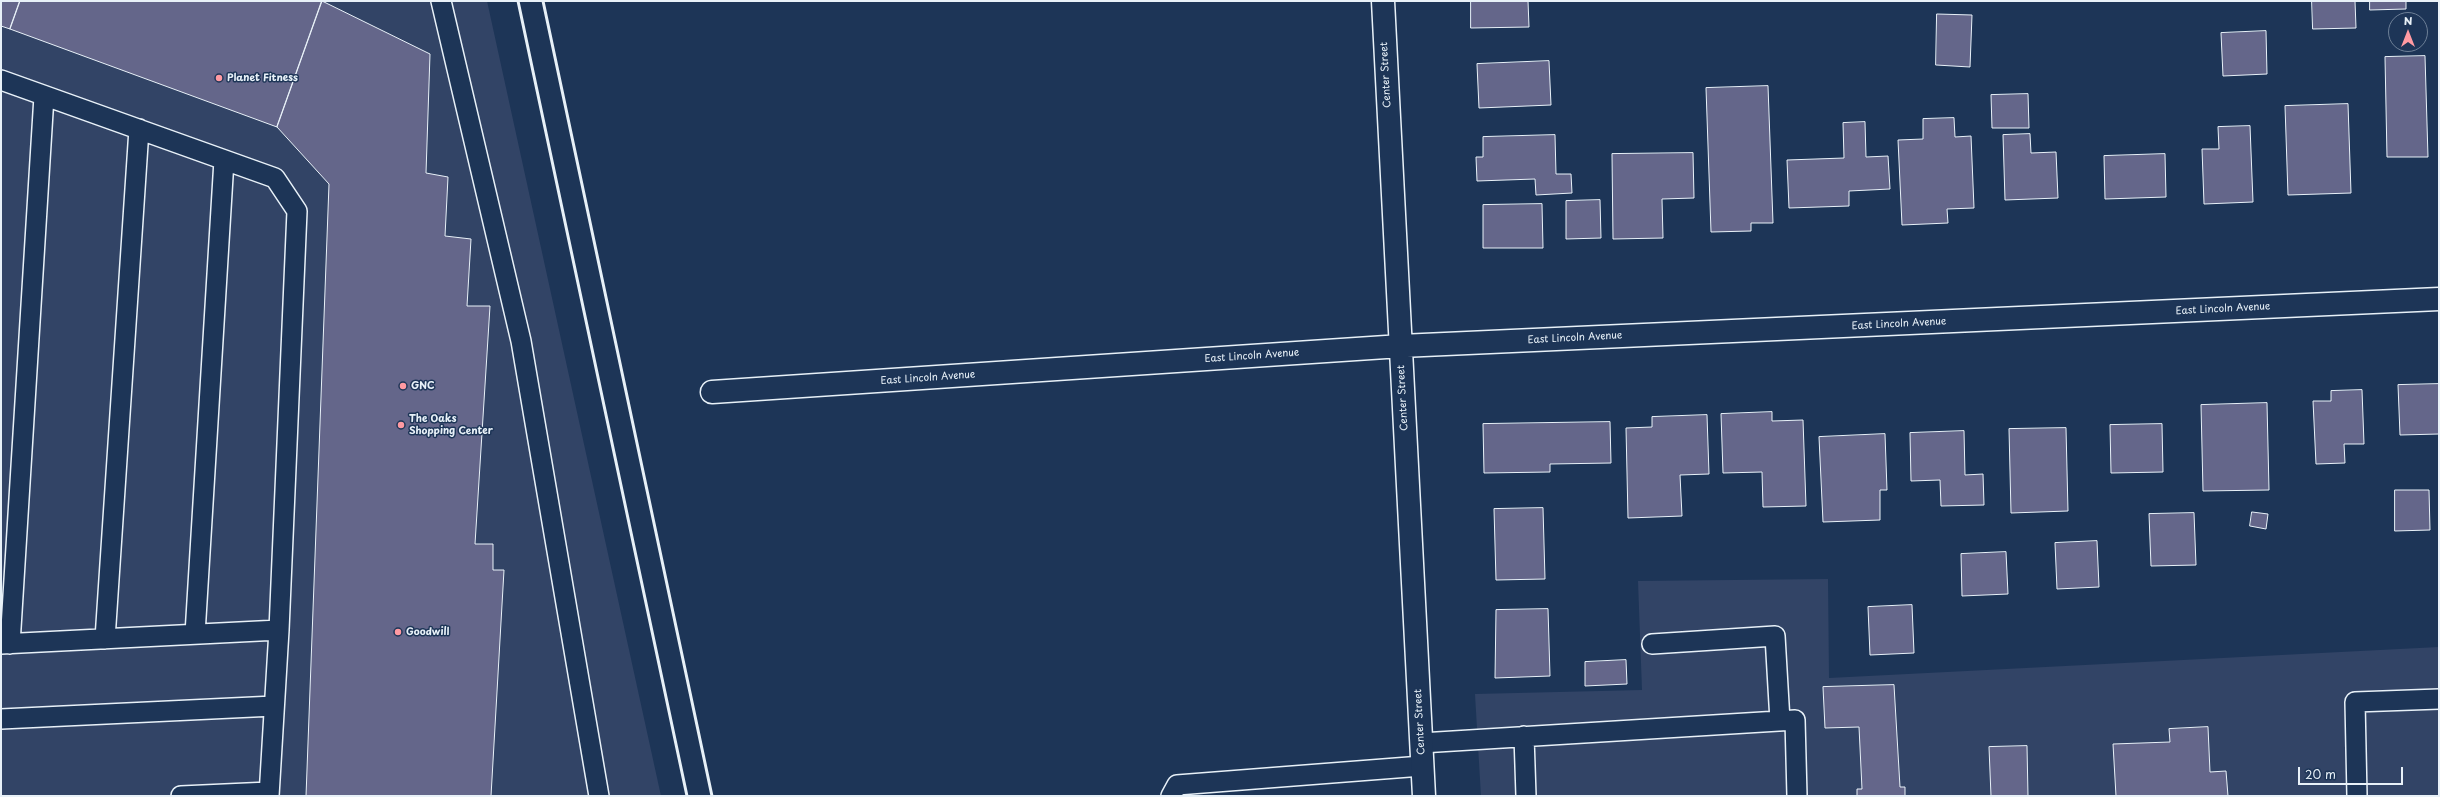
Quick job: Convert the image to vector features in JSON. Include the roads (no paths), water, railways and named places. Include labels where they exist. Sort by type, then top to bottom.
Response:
[{"type":"street","name":"Center Street","points":[[1383,1],[1424,796]]},
{"type":"street","name":"East Lincoln Avenue","points":[[712,392],[1401,346],[2439,299]]},
{"type":"lane","points":[[441,1],[521,341],[599,796]]},
{"type":"lane","points":[[1,80],[275,178],[297,212],[279,630],[269,794],[181,796]]},
{"type":"lane","points":[[44,96],[5,644],[279,630]]},
{"type":"lane","points":[[105,639],[139,129]]},
{"type":"lane","points":[[195,634],[224,160]]},
{"type":"lane","points":[[1652,644],[1776,636],[1780,721]]},
{"type":"lane","points":[[2357,796],[2355,702],[2439,699]]},
{"type":"lane","points":[[1,719],[274,706]]},
{"type":"lane","points":[[1421,743],[1795,720],[1797,796]]},
{"type":"lane","points":[[1524,736],[1526,796]]},
{"type":"lane","points":[[1171,796],[1177,785],[1422,766]]},
{"type":"railway","points":[[518,1],[687,796]]},
{"type":"railway","points":[[543,1],[712,796]]},
{"type":"place","name":"Planet Fitness","points":[[219,78]]},
{"type":"place","name":"GNC","points":[[403,386]]},
{"type":"place","name":"The Oaks Shopping Center","points":[[401,425]]},
{"type":"place","name":"Goodwill","points":[[398,632]]}]
